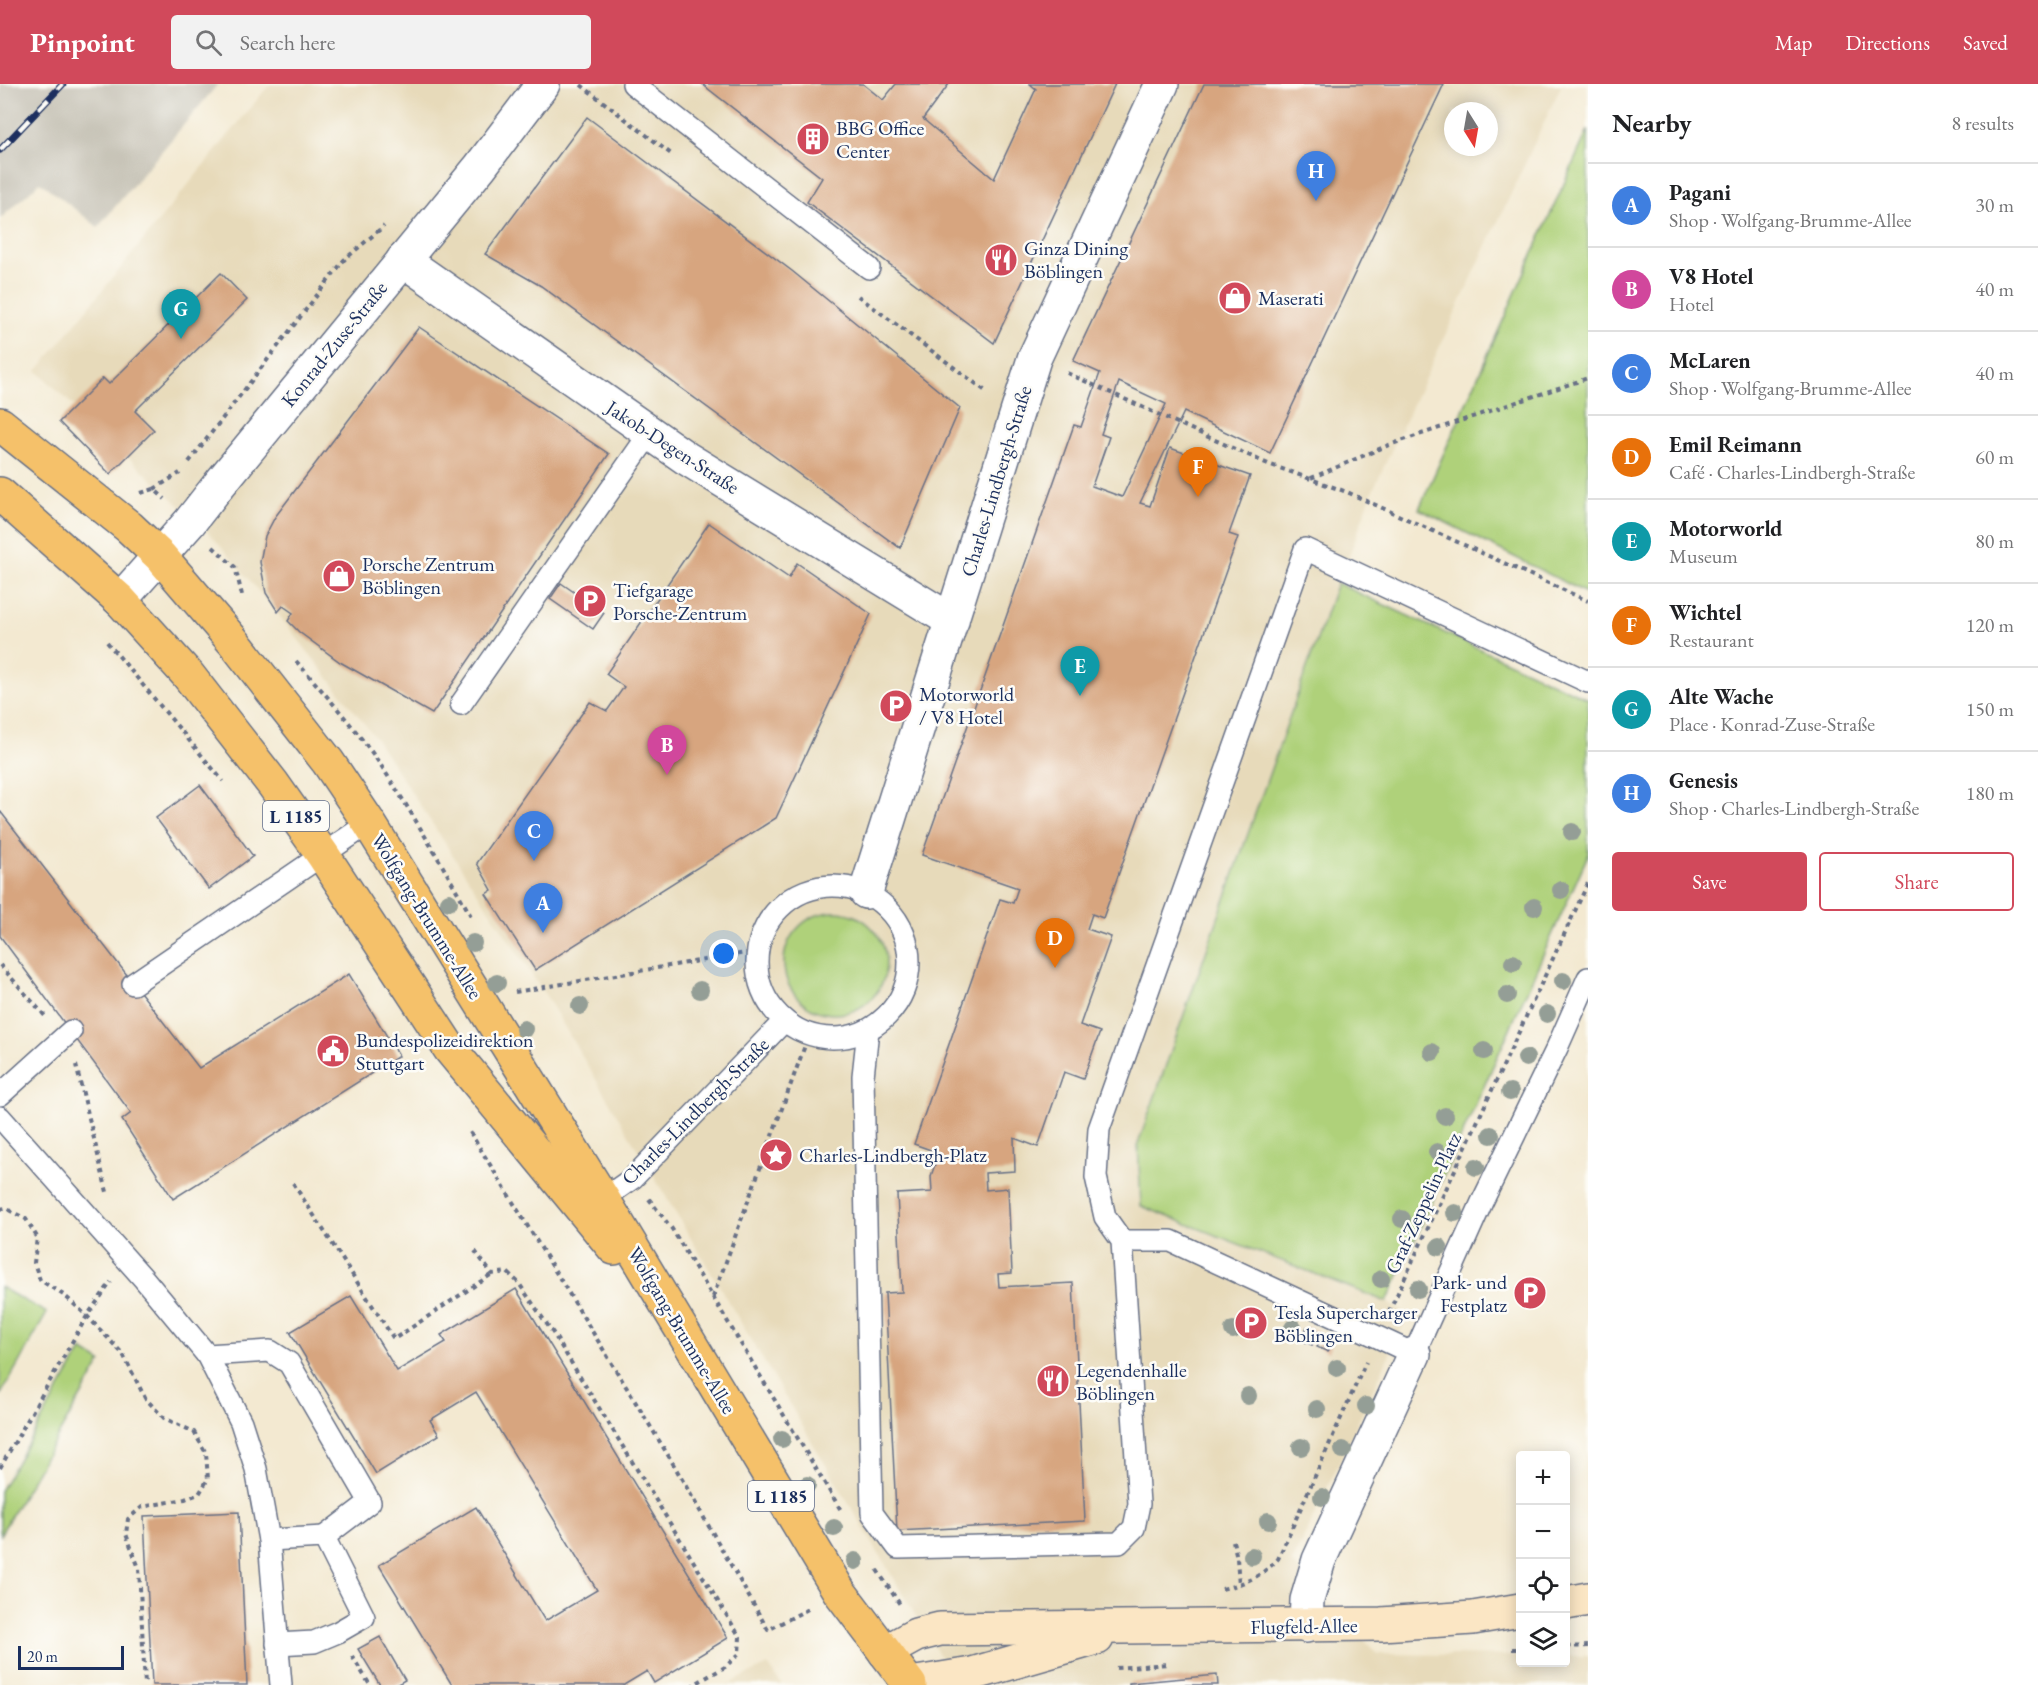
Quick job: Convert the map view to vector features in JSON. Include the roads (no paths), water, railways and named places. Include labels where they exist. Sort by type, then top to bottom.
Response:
[{"type":"main road","name":"Wolfgang-Brumme-Allee","points":[[0,423],[129,527],[160,556],[232,640],[328,762],[369,823],[603,1199],[839,1591],[910,1685]]},
{"type":"main road","name":"L 1185","points":[[0,494],[120,600],[188,675],[273,784],[323,855],[450,1049],[685,1335]]},
{"type":"main road","points":[[1570,1602],[1588,1599]]},
{"type":"main road","name":"Flugfeld-Allee","points":[[885,1652],[916,1635],[940,1629],[1380,1624],[1473,1618],[1516,1611]]},
{"type":"main road","name":"Flugfeld-Allee","points":[[1473,1618],[1516,1620]]},
{"type":"main road","points":[[1570,1622],[1588,1622]]},
{"type":"main road","name":"Flugfeld-Allee","points":[[910,1685],[972,1674],[1136,1627]]},
{"type":"main road","points":[[1017,1685],[1024,1676],[1065,1648]]},
{"type":"street","name":"Konrad-Zuse-Straße","points":[[120,600],[189,523],[480,166],[543,84]]},
{"type":"street","name":"Charles-Lindbergh-Straße","points":[[866,892],[1034,359],[1161,84]]},
{"type":"street","name":"Jakob-Degen-Straße","points":[[403,260],[686,459],[952,621]]},
{"type":"street","points":[[1306,1626],[1307,1600],[1320,1560],[1414,1354]]},
{"type":"lane","points":[[633,84],[869,268]]},
{"type":"lane","points":[[461,704],[650,433]]},
{"type":"lane","points":[[867,1030],[863,1076],[872,1513],[898,1548],[1119,1543],[1134,1528],[1139,1504],[1122,1241],[1105,1217],[1096,1177],[1099,1129],[1305,549],[1588,682]]},
{"type":"lane","points":[[133,984],[369,823]]},
{"type":"lane","name":"Charles-Lindbergh-Straße","points":[[838,885],[866,892],[886,906],[901,926],[909,949],[909,973],[902,997],[888,1016],[867,1030],[851,1036],[833,1038],[808,1036],[784,1021],[767,1000],[758,976],[757,951],[767,924],[785,902],[810,889],[838,885]]},
{"type":"lane","points":[[1122,1241],[1171,1241],[1414,1354],[1482,1202],[1557,1048],[1588,978]]},
{"type":"lane","name":"Charles-Lindbergh-Straße","points":[[603,1199],[633,1178],[784,1021]]},
{"type":"lane","points":[[0,1095],[68,1034]]},
{"type":"lane","points":[[0,1117],[207,1355],[242,1422],[256,1469],[269,1540],[281,1685]]},
{"type":"lane","points":[[207,1355],[270,1351],[289,1364],[370,1502],[324,1537],[269,1540]]},
{"type":"lane","points":[[278,1644],[314,1642],[364,1617],[324,1537]]},
{"type":"railway","points":[[0,150],[63,84]]},
{"type":"place","name":"BBG Office Center","points":[[813,139]]},
{"type":"place","name":"Genesis","points":[[1316,201]]},
{"type":"place","name":"Ginza Dining Böblingen","points":[[1001,260]]},
{"type":"place","name":"Maserati","points":[[1235,298]]},
{"type":"place","name":"Alte Wache","points":[[181,339]]},
{"type":"place","name":"Wichtel","points":[[1198,497]]},
{"type":"place","name":"Porsche Zentrum Böblingen","points":[[339,576]]},
{"type":"place","name":"Tiefgarage Porsche-Zentrum","points":[[590,601]]},
{"type":"place","name":"Motorworld","points":[[1080,696]]},
{"type":"place","name":"Motorworld / V8 Hotel","points":[[896,706]]},
{"type":"place","name":"V8 Hotel","points":[[667,775]]},
{"type":"place","name":"McLaren","points":[[534,861]]},
{"type":"place","name":"Pagani","points":[[543,933]]},
{"type":"place","name":"Emil Reimann","points":[[1055,968]]},
{"type":"place","name":"Bundespolizeidirektion Stuttgart","points":[[333,1051]]},
{"type":"place","name":"Charles-Lindbergh-Platz","points":[[776,1155]]},
{"type":"place","name":"Park- und Festplatz","points":[[1530,1293]]},
{"type":"place","name":"Tesla Supercharger Böblingen","points":[[1251,1323]]},
{"type":"place","name":"Legendenhalle Böblingen","points":[[1053,1381]]}]
